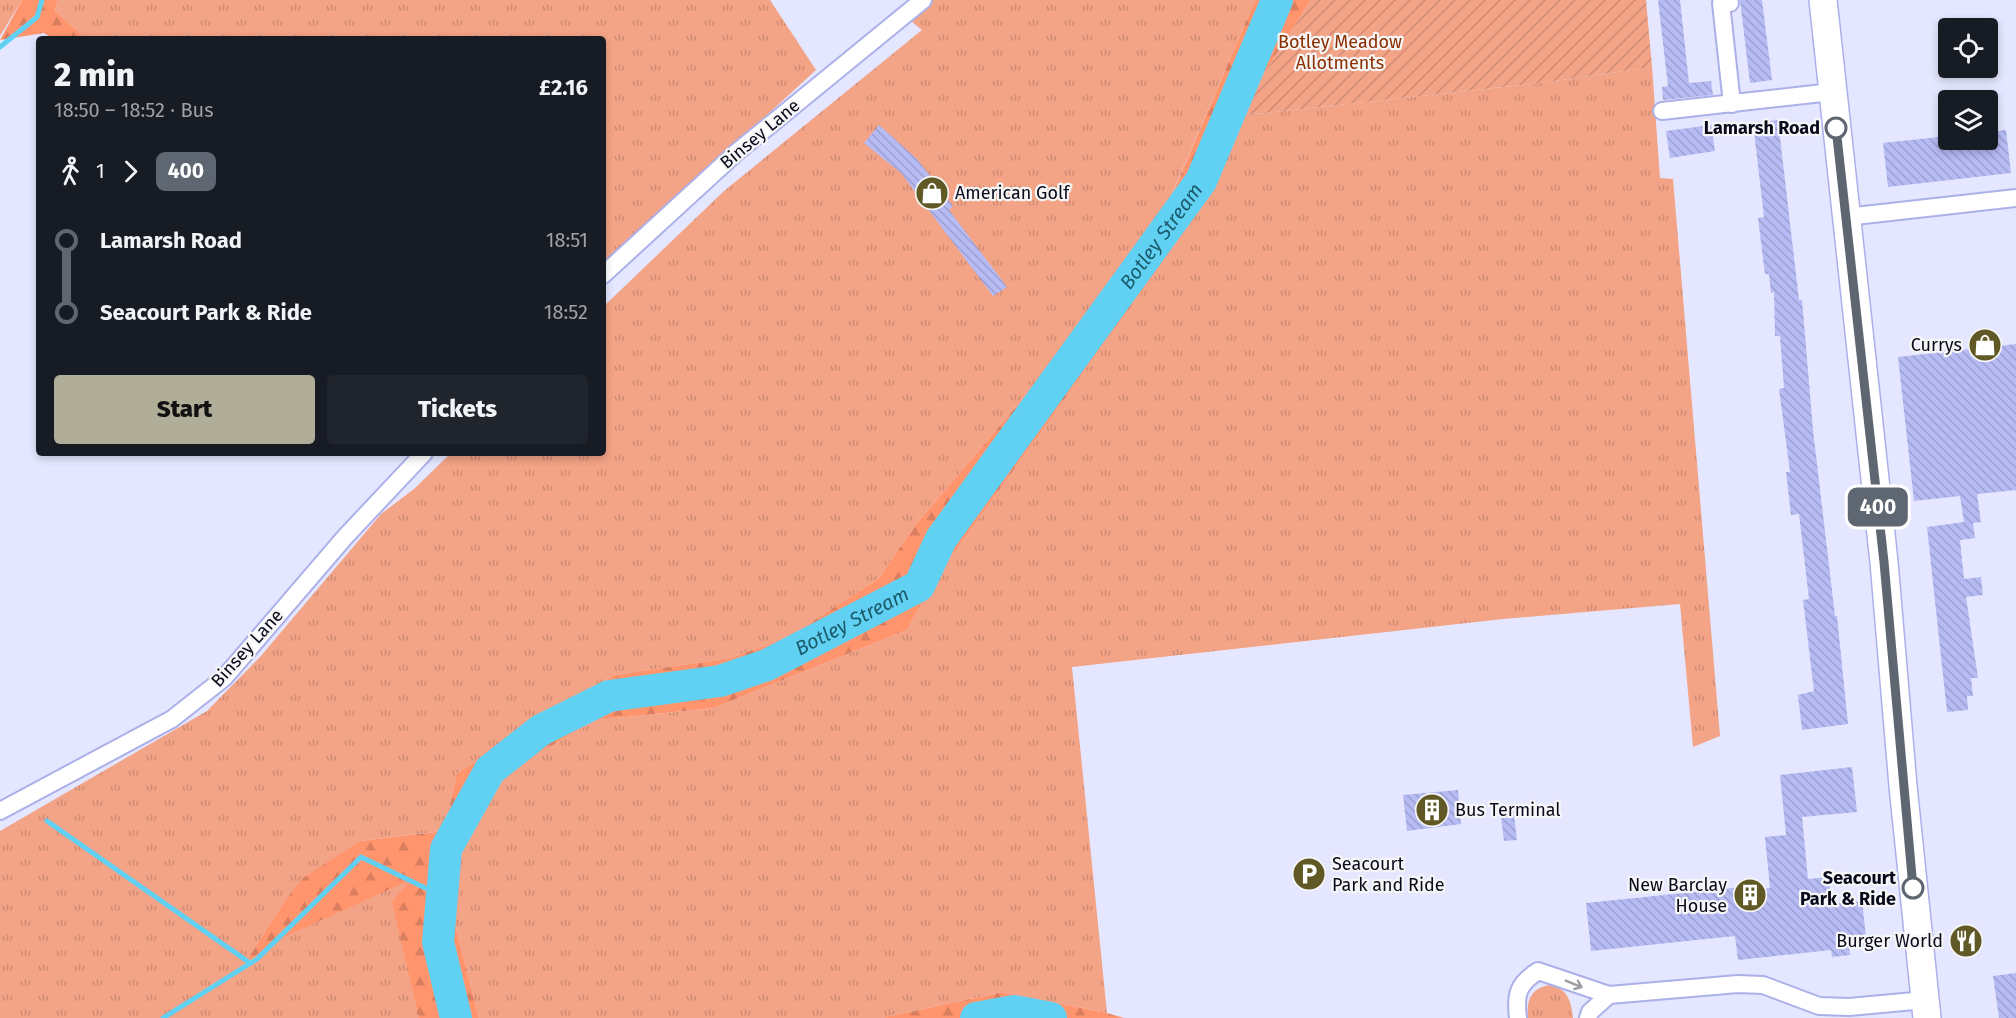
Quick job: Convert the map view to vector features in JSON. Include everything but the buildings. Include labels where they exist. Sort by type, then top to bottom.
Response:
[{"type":"main road","points":[[1823,0],[1884,562],[1903,786],[1926,1009]]},
{"type":"street","name":"Binsey Lane","points":[[606,272],[737,152],[923,0]]},
{"type":"street","points":[[1730,3],[1721,3],[1732,104]]},
{"type":"street","points":[[1662,111],[1832,92]]},
{"type":"street","points":[[1846,217],[2016,198]]},
{"type":"street","name":"Binsey Lane","points":[[0,811],[172,719],[224,678],[345,537],[421,456]]},
{"type":"street","points":[[1518,1018],[1516,999],[1519,988],[1524,981],[1538,971],[1609,995],[1738,984],[1763,986],[1819,1006],[1926,1009]]},
{"type":"street","points":[[1588,1018],[1590,1012],[1609,995]]},
{"type":"green space","points":[[0,0],[22,0],[0,36]]},
{"type":"green space","points":[[22,0],[58,0],[55,11],[84,36],[48,36],[44,33],[0,40]]},
{"type":"green space","points":[[58,0],[770,0],[816,70],[606,262],[606,36],[84,36],[55,11]]},
{"type":"green space","points":[[933,0],[1255,0],[1169,201],[1174,205],[1053,363],[916,524],[878,579],[788,637],[730,658],[614,675],[457,773],[444,831],[442,1018],[0,1018],[0,831],[207,711],[260,657],[381,514],[414,489],[448,456],[606,456],[606,304],[724,191],[922,30],[912,22]],"holes":[[[443,831],[247,961],[284,902],[360,841]]]},
{"type":"green space","points":[[1255,0],[1311,0],[1237,116],[1187,229],[936,578],[907,630],[714,708],[596,720],[508,771],[462,852],[451,907],[479,1018],[419,1018],[392,902],[410,880],[284,937],[246,962],[284,902],[303,878],[360,841],[444,831],[457,773],[614,675],[730,658],[788,637],[878,579],[916,524],[1053,363],[1174,206],[1169,202]]},
{"type":"green space","name":"Botley Meadow Allotments","points":[[1311,0],[1646,0],[1652,67],[1540,83],[1237,116]]},
{"type":"green space","points":[[1652,67],[1660,178],[1673,179],[1720,736],[1693,747],[1680,604],[1503,619],[1072,667],[1107,1013],[1002,992],[881,1018],[479,1018],[451,907],[462,852],[508,771],[596,720],[714,708],[907,630],[936,578],[1187,229],[1237,116],[1540,83]]},
{"type":"green space","points":[[1550,985],[1561,989],[1568,997],[1573,1018],[1528,1018],[1531,996],[1538,989]]},
{"type":"green space","points":[[1002,992],[1107,1013],[1124,1018],[881,1018]]},
{"type":"waterway","points":[[0,47],[37,17],[42,0]]},
{"type":"waterway","name":"Botley Stream","points":[[456,1018],[438,942],[446,849],[490,770],[541,730],[609,696],[720,681],[767,665],[919,586],[941,539],[1201,181],[1277,0]]},
{"type":"waterway","points":[[47,821],[250,963]]},
{"type":"waterway","points":[[163,1018],[257,959],[361,857],[442,896]]},
{"type":"waterway","points":[[976,1018],[1014,1011],[1051,1018]]},
{"type":"bus line","name":"400","points":[[1836,128],[1896,679],[1899,740],[1913,888]]},
{"type":"place","name":"Lamarsh Road","points":[[1836,128]]},
{"type":"place","name":"American Golf","points":[[932,193]]},
{"type":"place","name":"Currys","points":[[1985,345]]},
{"type":"place","name":"Bus Terminal","points":[[1432,810]]},
{"type":"place","name":"Seacourt Park and Ride","points":[[1309,874]]},
{"type":"place","name":"Seacourt Park & Ride","points":[[1913,888]]},
{"type":"place","name":"New Barclay House","points":[[1750,895]]},
{"type":"place","name":"Burger World","points":[[1966,941]]}]
